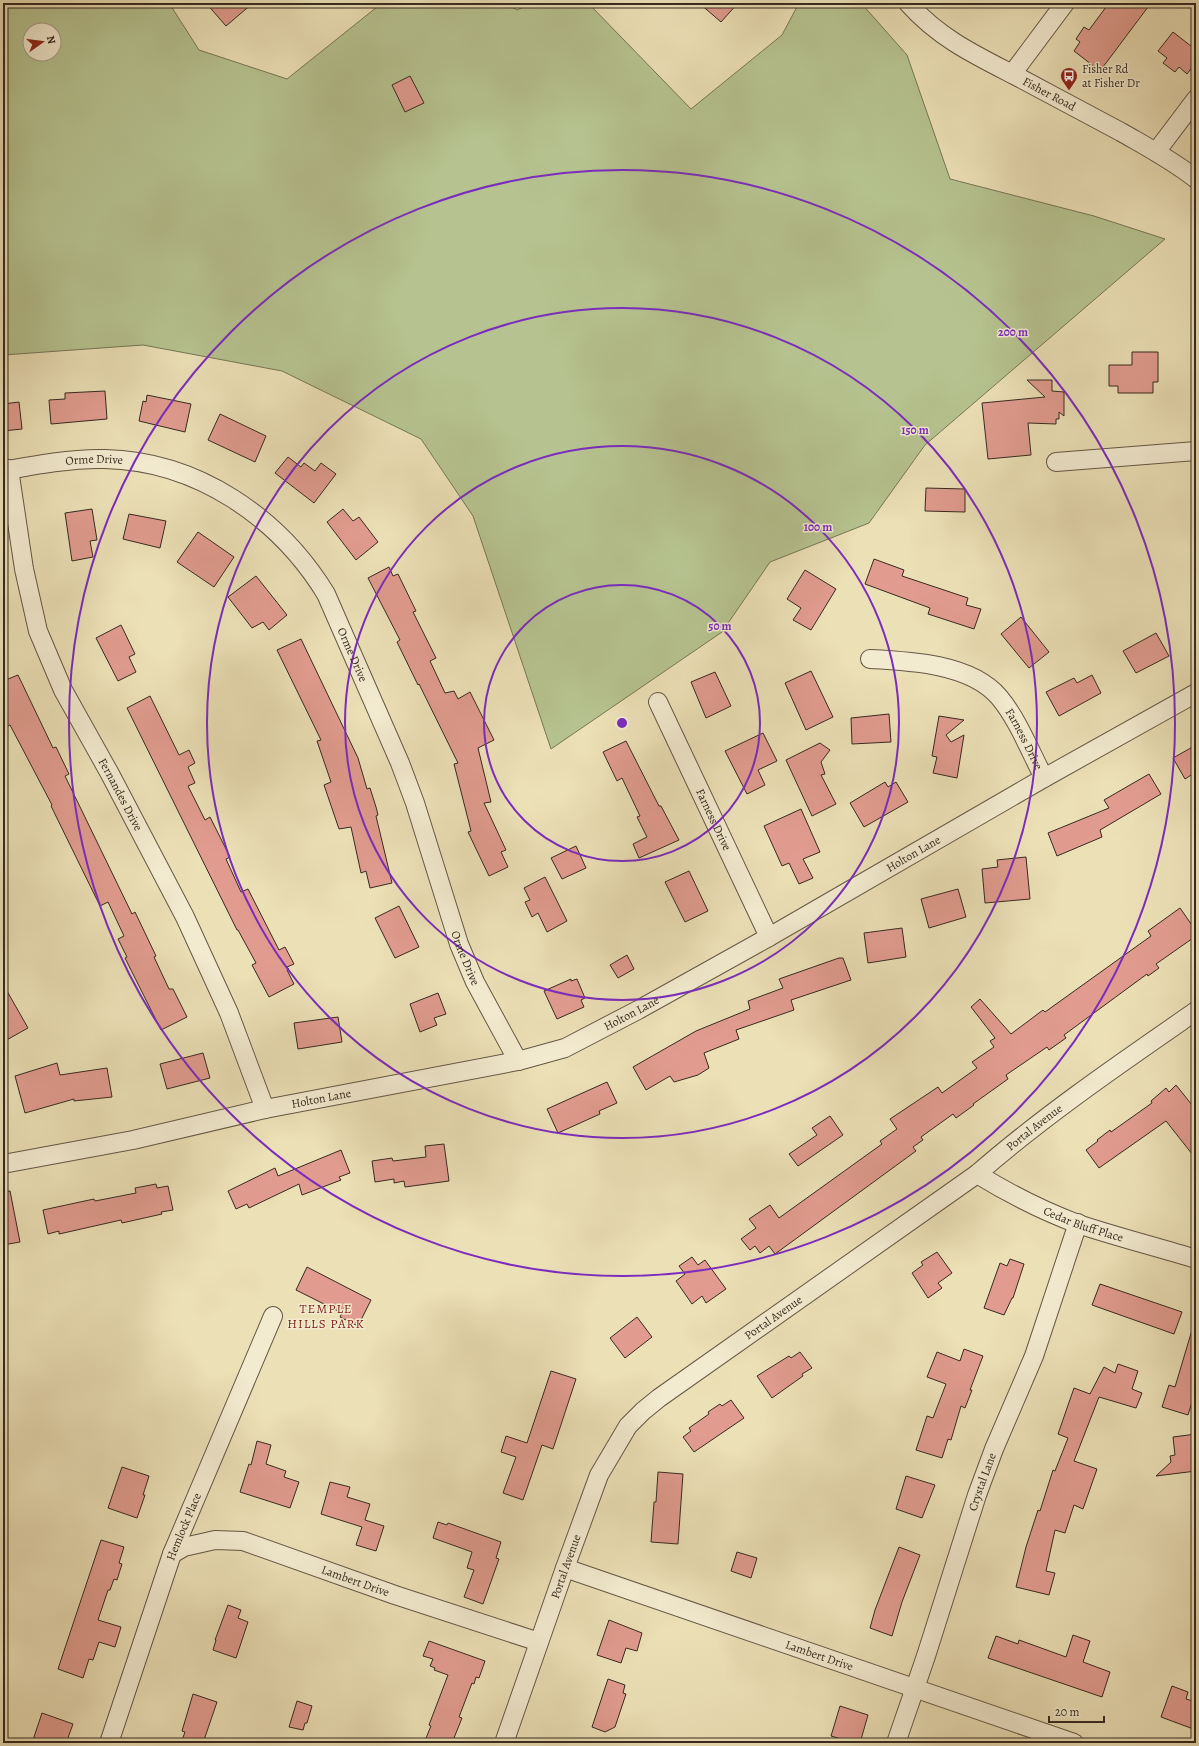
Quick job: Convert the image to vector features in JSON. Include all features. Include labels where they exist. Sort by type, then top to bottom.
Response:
[{"type":"street","name":"Fisher Road","points":[[908,3],[938,33],[963,49],[1156,152],[1178,165],[1196,179]]},
{"type":"street","points":[[1012,74],[1064,3]]},
{"type":"street","points":[[1156,152],[1196,98]]},
{"type":"street","points":[[1056,462],[1196,451]]},
{"type":"street","name":"Orme Drive","points":[[6,470],[83,460],[105,459],[152,464],[173,469],[215,488],[237,501],[256,514],[296,553],[316,577],[326,594],[376,705],[412,796],[459,944],[475,982],[518,1061]]},
{"type":"street","name":"Fernandes Drive","points":[[6,470],[24,569],[38,631],[63,690],[110,774],[185,916],[229,1013],[266,1109]]},
{"type":"street","name":"Farness Drive","points":[[870,659],[902,661],[940,667],[977,679],[1000,698],[1015,722],[1044,778]]},
{"type":"street","name":"Holton Lane","points":[[3,1164],[133,1140],[266,1109],[518,1061],[565,1048],[638,1010],[1196,693]]},
{"type":"street","name":"Farness Drive","points":[[658,702],[769,936]]},
{"type":"street","name":"Portal Avenue","points":[[504,1743],[599,1474],[628,1426],[659,1398],[977,1174],[1026,1132],[1091,1084],[1196,1011]]},
{"type":"street","name":"Cedar Bluff Place","points":[[977,1174],[998,1187],[1033,1205],[1078,1223],[1196,1258]]},
{"type":"street","name":"Crystal Lane","points":[[896,1743],[977,1495],[994,1449],[1034,1356],[1078,1223]]},
{"type":"street","name":"Hemlock Place","points":[[109,1743],[172,1554],[273,1316]]},
{"type":"street","name":"Lambert Drive","points":[[172,1554],[184,1547],[208,1541],[242,1541],[394,1595],[539,1642]]},
{"type":"street","name":"Lambert Drive","points":[[565,1568],[1074,1743]]},
{"type":"green space","points":[[3,3],[169,3],[199,50],[287,79],[382,3],[505,3],[517,10],[532,3],[588,3],[691,109],[782,35],[799,3],[861,3],[907,55],[950,179],[1094,216],[1165,239],[925,445],[869,523],[770,562],[722,632],[551,749],[473,516],[421,439],[282,371],[143,345],[3,355]]},
{"type":"building","points":[[206,3],[253,3],[226,26]]},
{"type":"building","points":[[699,3],[738,3],[721,22]]},
{"type":"building","points":[[1109,3],[1151,3],[1100,71],[1074,51],[1080,42],[1076,39],[1084,27],[1089,30]]},
{"type":"building","points":[[1173,32],[1196,50],[1196,62],[1187,74],[1179,67],[1175,72],[1163,63],[1167,58],[1158,51]]},
{"type":"building","points":[[410,76],[424,103],[405,112],[392,85]]},
{"type":"building","points":[[1132,352],[1158,352],[1158,382],[1153,382],[1153,393],[1118,393],[1118,386],[1109,386],[1109,365],[1132,365]]},
{"type":"building","points":[[1027,380],[1052,380],[1052,391],[1064,392],[1064,416],[1059,412],[1059,419],[1056,419],[1056,424],[1028,423],[1031,455],[988,459],[982,403],[1045,397]]},
{"type":"building","points":[[105,391],[107,419],[51,424],[49,400],[65,399],[65,393]]},
{"type":"building","points":[[147,395],[191,404],[185,432],[139,421],[143,401],[146,402]]},
{"type":"building","points":[[19,402],[22,429],[3,431],[3,404]]},
{"type":"building","points":[[220,414],[266,436],[255,462],[208,440]]},
{"type":"building","points":[[288,457],[301,467],[304,463],[315,471],[321,463],[336,474],[314,503],[275,473]]},
{"type":"building","points":[[926,488],[965,489],[965,512],[925,511]]},
{"type":"building","points":[[92,509],[97,540],[90,541],[93,557],[72,561],[65,513]]},
{"type":"building","points":[[343,509],[353,521],[359,517],[378,542],[356,560],[327,522]]},
{"type":"building","points":[[129,514],[166,521],[160,548],[123,539]]},
{"type":"building","points":[[198,532],[234,557],[214,587],[177,562]]},
{"type":"building","points":[[874,559],[904,570],[902,576],[968,598],[966,605],[981,609],[974,629],[928,614],[930,608],[865,584]]},
{"type":"building","points":[[389,567],[393,576],[398,574],[416,611],[413,612],[436,658],[430,661],[445,693],[454,691],[458,699],[470,692],[494,740],[478,748],[491,802],[484,803],[506,850],[501,852],[508,867],[489,876],[468,832],[471,831],[454,764],[458,763],[397,642],[400,640],[368,578]]},
{"type":"building","points":[[805,570],[836,589],[811,630],[793,620],[801,608],[787,599]]},
{"type":"building","points":[[256,576],[287,615],[269,630],[263,622],[252,628],[228,597]]},
{"type":"building","points":[[1021,617],[1049,652],[1029,668],[1001,634]]},
{"type":"building","points":[[121,625],[135,654],[129,657],[136,672],[118,681],[96,638]]},
{"type":"building","points":[[1156,633],[1169,656],[1136,673],[1123,651]]},
{"type":"building","points":[[301,639],[358,758],[367,789],[370,788],[378,815],[376,816],[392,883],[370,888],[366,871],[361,873],[351,827],[339,829],[324,785],[331,782],[317,741],[321,740],[277,650]]},
{"type":"building","points":[[811,671],[833,717],[806,730],[785,683]]},
{"type":"building","points":[[715,672],[731,706],[706,718],[691,682]]},
{"type":"building","points":[[18,675],[53,748],[56,747],[69,774],[65,776],[132,914],[135,912],[156,956],[154,957],[169,989],[173,989],[187,1017],[161,1030],[125,958],[127,957],[118,939],[124,936],[108,902],[100,906],[51,806],[52,805],[10,725],[3,728],[3,681]]},
{"type":"building","points":[[1092,675],[1101,693],[1059,716],[1046,692],[1074,678],[1077,683]]},
{"type":"building","points":[[150,696],[179,755],[189,750],[195,763],[188,767],[195,783],[188,786],[205,820],[210,817],[230,857],[226,859],[241,892],[248,889],[279,950],[285,947],[294,964],[287,967],[289,969],[287,970],[294,984],[269,997],[252,965],[256,963],[237,930],[127,708]]},
{"type":"building","points":[[889,714],[891,742],[852,744],[851,718]]},
{"type":"building","points":[[939,716],[964,720],[946,735],[951,742],[964,735],[957,778],[933,773],[937,757],[932,756]]},
{"type":"building","points":[[763,733],[777,761],[758,770],[765,785],[747,794],[725,751]]},
{"type":"building","points":[[626,741],[659,806],[661,806],[679,840],[639,858],[633,844],[647,837],[637,817],[640,816],[622,778],[617,781],[603,752]]},
{"type":"building","points":[[820,743],[830,750],[821,762],[825,774],[821,775],[836,804],[812,816],[786,760]]},
{"type":"building","points":[[1196,745],[1196,772],[1185,779],[1173,758]]},
{"type":"building","points":[[1149,774],[1161,794],[1100,830],[1102,837],[1057,856],[1048,833],[1109,808],[1104,800]]},
{"type":"building","points":[[885,782],[888,787],[896,782],[908,802],[864,827],[850,803]]},
{"type":"building","points":[[801,809],[820,852],[803,859],[813,878],[799,884],[789,863],[782,866],[764,826]]},
{"type":"building","points":[[576,846],[586,868],[562,879],[551,858]]},
{"type":"building","points":[[1026,857],[1030,899],[985,903],[982,869],[998,867],[997,860]]},
{"type":"building","points":[[689,871],[708,911],[685,922],[665,882]]},
{"type":"building","points":[[545,877],[567,921],[547,932],[538,913],[532,917],[525,902],[530,900],[524,888]]},
{"type":"building","points":[[958,889],[966,917],[929,928],[921,899]]},
{"type":"building","points":[[399,906],[419,947],[395,958],[375,918]]},
{"type":"building","points":[[1180,908],[1196,931],[1196,936],[1156,964],[1159,968],[1148,976],[1147,974],[1064,1035],[1066,1038],[1049,1050],[1047,1047],[1006,1075],[1008,1079],[956,1118],[953,1114],[921,1137],[923,1140],[913,1147],[916,1151],[775,1254],[769,1246],[760,1253],[755,1246],[750,1250],[741,1239],[756,1228],[749,1219],[770,1205],[779,1218],[882,1144],[880,1141],[897,1129],[890,1119],[938,1087],[942,1093],[977,1068],[972,1062],[994,1047],[990,1041],[995,1038],[971,1007],[980,999],[1011,1034],[1043,1010],[1045,1012],[1151,936],[1148,931]]},
{"type":"building","points":[[902,928],[906,957],[868,963],[864,933]]},
{"type":"building","points":[[627,955],[634,969],[618,978],[610,965]]},
{"type":"building","points":[[839,958],[843,958],[851,980],[791,1000],[794,1010],[736,1030],[739,1039],[704,1053],[709,1068],[698,1075],[674,1082],[670,1076],[646,1090],[633,1067],[696,1031],[750,1009],[748,1001],[783,988],[779,979]]},
{"type":"building","points":[[571,979],[571,981],[577,979],[585,998],[581,1000],[584,1007],[557,1019],[544,991]]},
{"type":"building","points":[[3,984],[28,1028],[3,1042]]},
{"type":"building","points":[[438,993],[446,1014],[434,1018],[437,1025],[420,1032],[410,1004]]},
{"type":"building","points":[[338,1017],[342,1042],[298,1049],[294,1023]]},
{"type":"building","points":[[203,1053],[210,1078],[167,1089],[160,1064]]},
{"type":"building","points":[[57,1063],[60,1075],[107,1068],[112,1097],[74,1101],[74,1099],[25,1113],[15,1076]]},
{"type":"building","points":[[607,1082],[617,1103],[599,1111],[600,1114],[558,1133],[547,1109]]},
{"type":"building","points":[[1176,1085],[1196,1110],[1196,1159],[1166,1121],[1099,1168],[1086,1150],[1110,1130],[1111,1132],[1152,1103],[1151,1101],[1166,1088],[1169,1092]]},
{"type":"building","points":[[830,1116],[843,1135],[798,1166],[789,1154],[817,1135],[812,1128]]},
{"type":"building","points":[[444,1144],[449,1181],[405,1187],[404,1181],[394,1183],[394,1179],[375,1182],[372,1161],[392,1158],[393,1161],[426,1157],[425,1146]]},
{"type":"building","points":[[341,1150],[350,1173],[339,1177],[341,1180],[302,1195],[299,1184],[249,1208],[247,1204],[236,1209],[228,1191],[275,1168],[278,1176]]},
{"type":"building","points":[[156,1184],[157,1188],[168,1186],[173,1210],[122,1223],[121,1220],[59,1234],[59,1231],[48,1234],[43,1210],[94,1199],[95,1201],[136,1193],[135,1188]]},
{"type":"building","points":[[10,1191],[20,1242],[3,1245],[3,1192]]},
{"type":"building","points":[[937,1252],[952,1273],[938,1283],[942,1288],[928,1298],[912,1273],[923,1265],[921,1262]]},
{"type":"building","points":[[692,1257],[698,1265],[705,1260],[726,1289],[706,1303],[702,1296],[692,1304],[676,1281],[685,1274],[679,1266]]},
{"type":"building","points":[[1010,1259],[1024,1264],[1013,1298],[1004,1315],[984,1308],[1000,1263],[1007,1266]]},
{"type":"building","points":[[307,1267],[371,1300],[358,1326],[340,1317],[342,1313],[296,1290]]},
{"type":"building","points":[[1100,1284],[1182,1312],[1174,1334],[1092,1305]]},
{"type":"building","points":[[637,1317],[652,1337],[625,1358],[610,1338]]},
{"type":"building","points":[[1192,1330],[1196,1330],[1196,1389],[1188,1415],[1162,1407],[1169,1385],[1175,1387]]},
{"type":"building","points":[[964,1349],[983,1356],[965,1408],[961,1406],[951,1440],[948,1439],[942,1458],[916,1450],[927,1416],[933,1418],[946,1384],[927,1377],[937,1352],[960,1361]]},
{"type":"building","points":[[800,1352],[812,1368],[772,1398],[757,1376],[789,1356],[791,1358]]},
{"type":"building","points":[[1118,1364],[1138,1371],[1132,1389],[1142,1393],[1136,1408],[1099,1397],[1074,1461],[1097,1469],[1083,1509],[1074,1505],[1065,1533],[1055,1530],[1046,1571],[1055,1573],[1049,1595],[1016,1587],[1026,1547],[1038,1510],[1040,1511],[1053,1470],[1055,1471],[1068,1438],[1058,1434],[1074,1388],[1090,1394],[1104,1367],[1115,1373]]},
{"type":"building","points":[[551,1371],[576,1379],[553,1449],[542,1445],[523,1500],[503,1493],[516,1457],[501,1452],[506,1436],[527,1443]]},
{"type":"building","points":[[731,1400],[744,1418],[694,1452],[683,1437],[691,1431],[689,1428],[720,1404],[722,1406]]},
{"type":"building","points":[[1196,1434],[1196,1471],[1156,1476],[1171,1462],[1170,1456],[1175,1455],[1173,1437]]},
{"type":"building","points":[[257,1441],[271,1445],[266,1464],[286,1471],[284,1477],[299,1482],[290,1508],[240,1492],[249,1464],[251,1465]]},
{"type":"building","points":[[122,1467],[149,1476],[143,1495],[145,1495],[137,1518],[108,1508]]},
{"type":"building","points":[[658,1472],[683,1474],[678,1544],[651,1542]]},
{"type":"building","points":[[906,1476],[935,1485],[922,1518],[896,1509]]},
{"type":"building","points":[[330,1482],[350,1487],[347,1497],[370,1504],[365,1520],[384,1526],[376,1551],[356,1545],[362,1527],[321,1514]]},
{"type":"building","points":[[438,1522],[447,1525],[448,1523],[501,1542],[496,1558],[499,1559],[483,1604],[464,1597],[474,1570],[467,1568],[472,1552],[433,1538]]},
{"type":"building","points":[[101,1540],[124,1547],[119,1563],[122,1564],[117,1580],[114,1579],[110,1590],[108,1590],[98,1620],[121,1627],[115,1647],[99,1642],[93,1660],[89,1659],[83,1678],[58,1669]]},
{"type":"building","points":[[899,1547],[920,1555],[902,1602],[892,1636],[870,1628],[875,1610]]},
{"type":"building","points":[[737,1552],[757,1558],[751,1578],[731,1571]]},
{"type":"building","points":[[228,1605],[241,1610],[238,1618],[248,1622],[236,1658],[213,1650],[215,1640]]},
{"type":"building","points":[[609,1620],[642,1633],[637,1651],[626,1648],[621,1663],[597,1655]]},
{"type":"building","points":[[1073,1635],[1090,1641],[1083,1662],[1110,1672],[1102,1697],[988,1658],[996,1636],[1018,1644],[1019,1640],[1066,1657]]},
{"type":"building","points":[[429,1641],[485,1661],[479,1678],[476,1677],[474,1684],[472,1683],[459,1717],[462,1718],[452,1743],[424,1743],[431,1726],[429,1725],[448,1675],[434,1670],[435,1668],[430,1666],[433,1659],[423,1656]]},
{"type":"building","points":[[608,1679],[625,1685],[623,1693],[626,1694],[615,1727],[605,1732],[592,1727]]},
{"type":"building","points":[[1172,1686],[1188,1692],[1186,1699],[1196,1702],[1196,1730],[1161,1717]]},
{"type":"building","points":[[193,1694],[217,1702],[203,1743],[181,1743],[185,1732],[182,1731]]},
{"type":"building","points":[[297,1701],[312,1706],[307,1723],[305,1723],[303,1730],[289,1727]]},
{"type":"building","points":[[840,1706],[868,1715],[860,1743],[831,1736]]},
{"type":"building","points":[[42,1713],[73,1724],[66,1743],[32,1743]]},
{"type":"place","name":"Fisher Rd at Fisher Dr","points":[[1069,91]]},
{"type":"district","name":"TEMPLE HILLS PARK","points":[[326,1316]]}]
